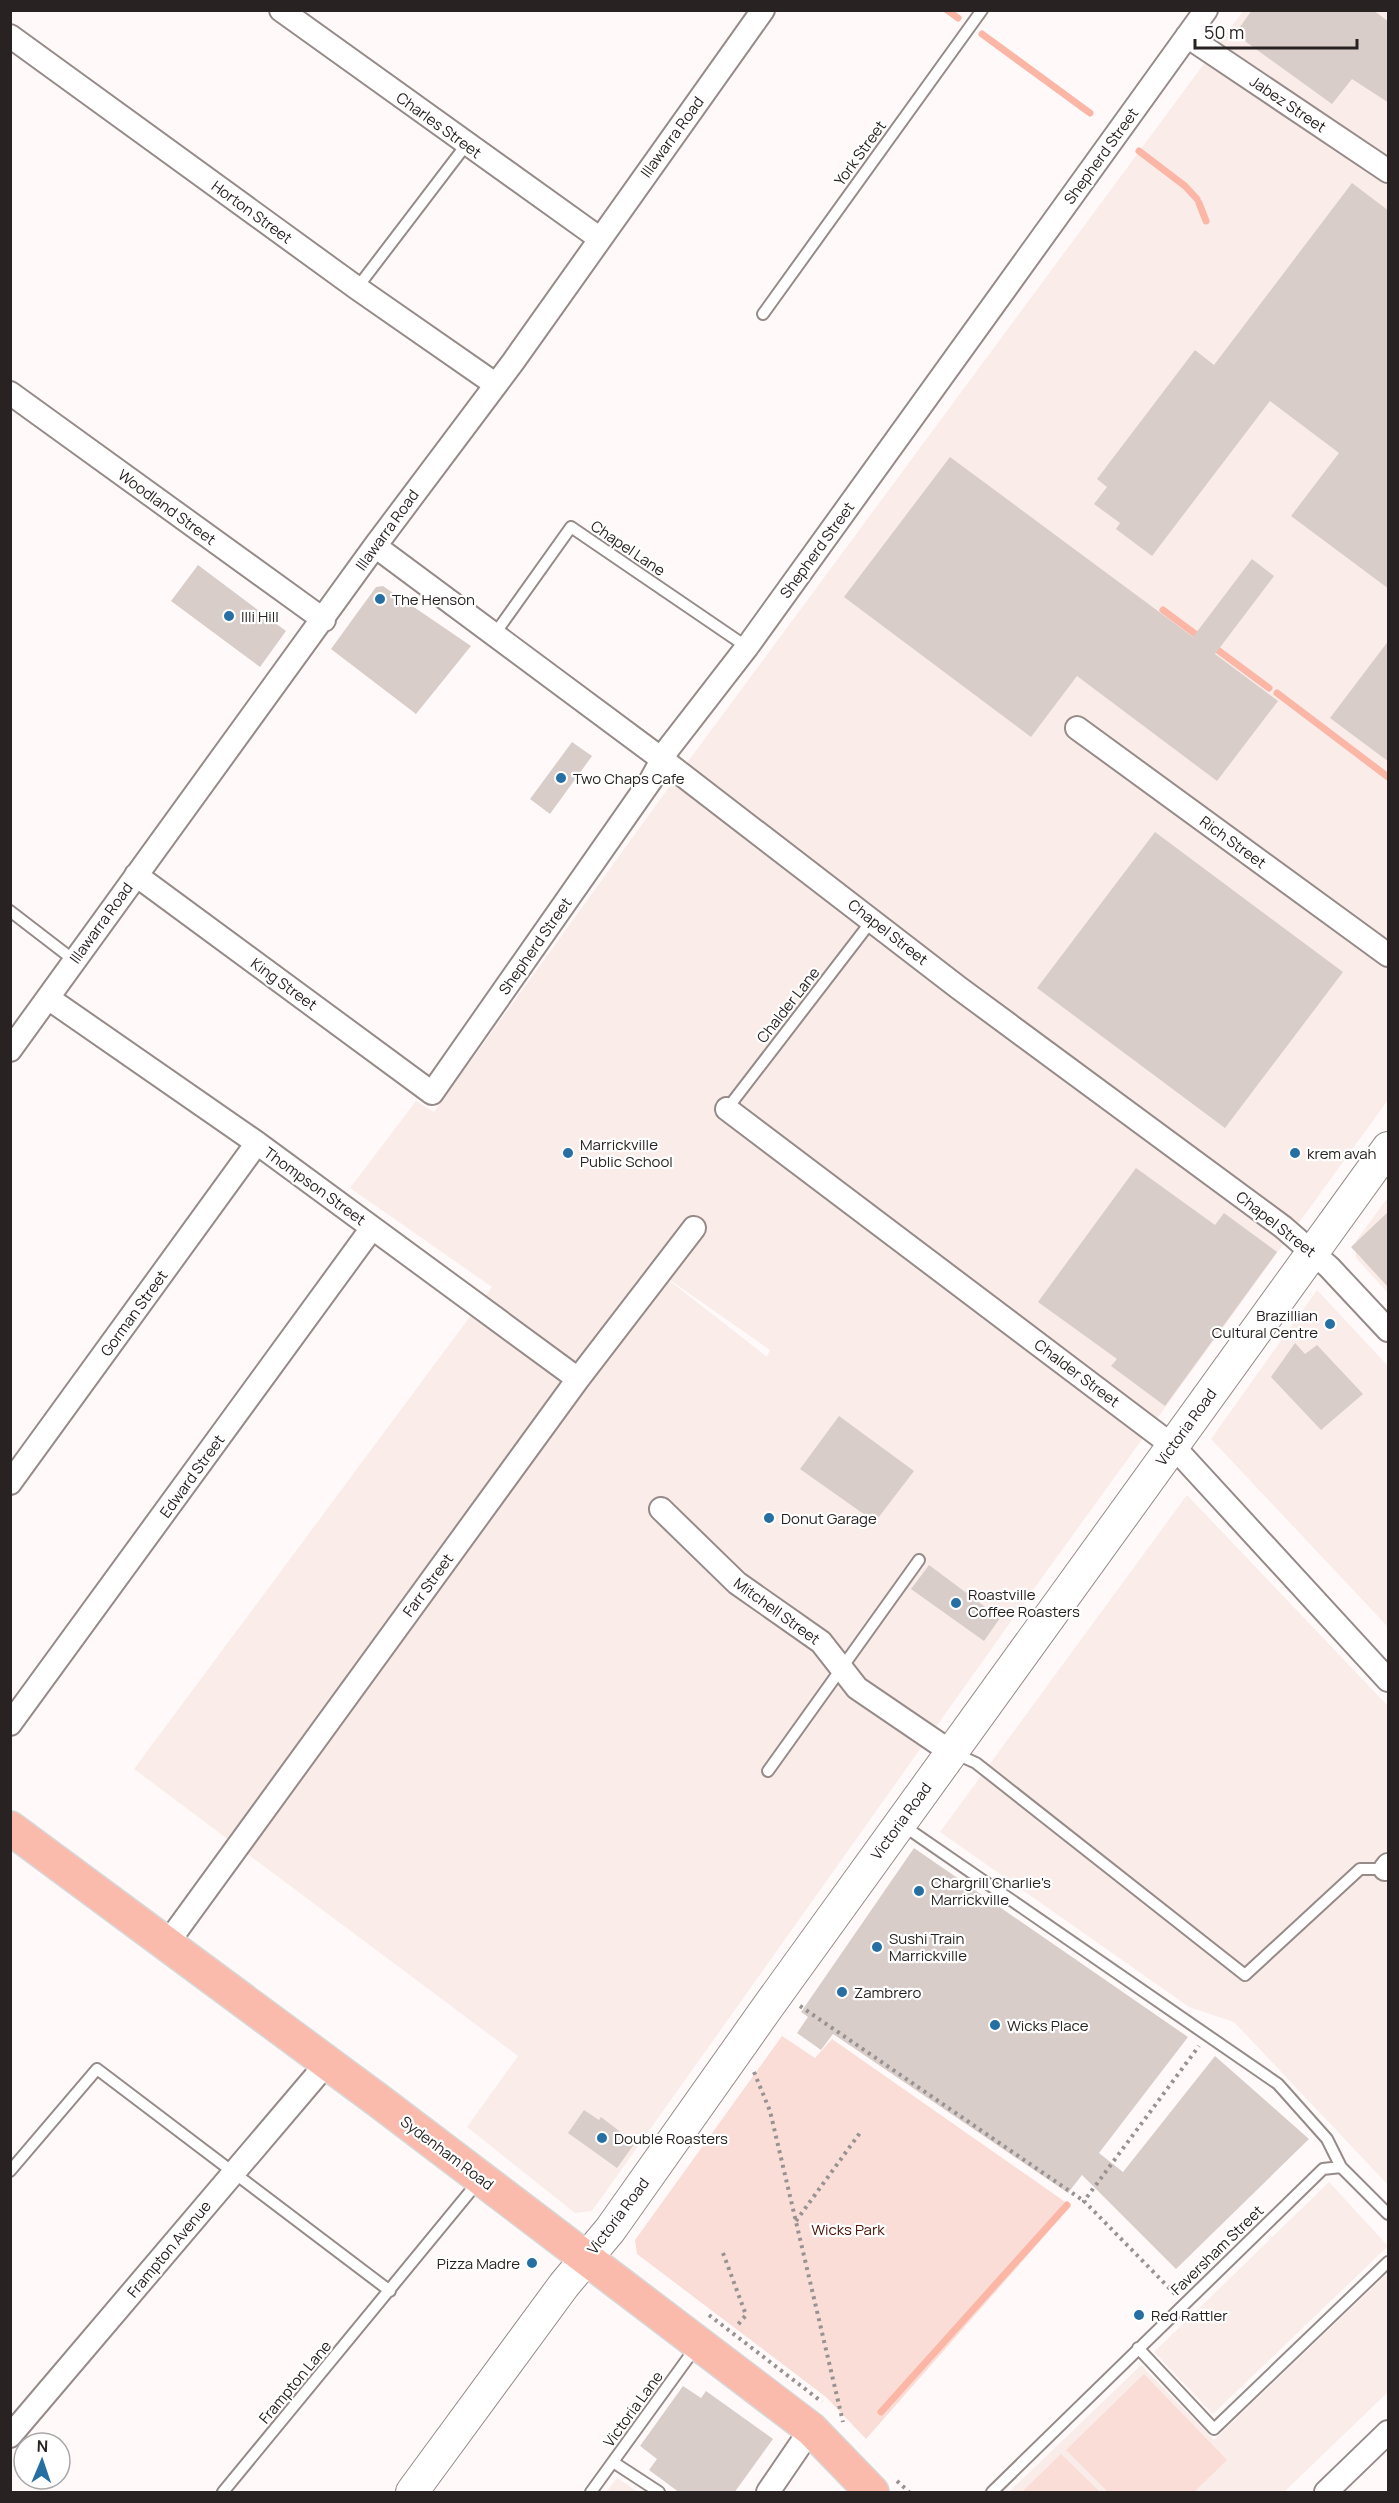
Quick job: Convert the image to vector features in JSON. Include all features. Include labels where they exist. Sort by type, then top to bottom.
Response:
[{"type":"main road","name":"Victoria Road","points":[[412,2493],[585,2260],[610,2230],[951,1752],[1389,1148]]},
{"type":"main road","name":"Sydenham Road","points":[[13,1834],[327,2063],[481,2178],[585,2260],[699,2343],[825,2418],[882,2484]]},
{"type":"street","name":"Charles Street","points":[[281,10],[466,145],[599,238]]},
{"type":"street","name":"Illawarra Road","points":[[10,1050],[495,384],[763,10]]},
{"type":"street","name":"Shepherd Street","points":[[432,1093],[720,679],[747,647],[1206,10]]},
{"type":"street","name":"Horton Street","points":[[10,36],[357,288],[495,384]]},
{"type":"street","name":"Jabez Street","points":[[1187,36],[1389,171]]},
{"type":"street","name":"Woodland Street","points":[[10,393],[324,620]]},
{"type":"street","name":"Chapel Street","points":[[375,546],[663,760],[873,919],[959,988],[1283,1227],[1313,1253],[1389,1330]]},
{"type":"street","name":"Rich Street","points":[[1077,728],[1389,955]]},
{"type":"street","name":"King Street","points":[[136,875],[432,1093]]},
{"type":"street","name":"Thompson Street","points":[[48,998],[257,1143],[578,1379]]},
{"type":"street","name":"Chalder Street","points":[[727,1109],[1173,1446],[1389,1680]]},
{"type":"street","name":"Gorman Street","points":[[10,1483],[257,1143]]},
{"type":"street","name":"Edward Street","points":[[10,1724],[372,1228]]},
{"type":"street","name":"Farr Street","points":[[166,1945],[578,1379],[694,1228]]},
{"type":"street","name":"Mitchell Street","points":[[661,1509],[737,1583],[821,1642],[857,1688],[951,1752]]},
{"type":"street","name":"Frampton Avenue","points":[[10,2436],[327,2063]]},
{"type":"street","points":[[768,2493],[825,2418]]},
{"type":"street","points":[[1326,2493],[1389,2432]]},
{"type":"lane","name":"York Street","points":[[763,314],[982,10]]},
{"type":"lane","points":[[357,288],[466,145]]},
{"type":"lane","name":"Chapel Lane","points":[[494,635],[571,527],[747,647]]},
{"type":"lane","points":[[10,911],[75,961]]},
{"type":"lane","name":"Chalder Lane","points":[[727,1109],[873,919]]},
{"type":"lane","points":[[768,1772],[918,1560]]},
{"type":"lane","points":[[951,1752],[976,1763],[1245,1976],[1360,1869],[1387,1867]]},
{"type":"lane","points":[[900,1823],[1278,2084],[1327,2139],[1341,2167],[1389,2214]]},
{"type":"lane","points":[[10,2171],[97,2069],[390,2291]]},
{"type":"lane","name":"Faversham Street","points":[[992,2493],[1323,2169],[1341,2167]]},
{"type":"lane","name":"Frampton Lane","points":[[223,2493],[481,2178]]},
{"type":"lane","points":[[1138,2348],[1214,2429],[1389,2262]]},
{"type":"lane","name":"Victoria Lane","points":[[591,2493],[699,2343]]},
{"type":"lane","points":[[614,2462],[658,2493]]},
{"type":"path","points":[[799,2006],[1084,2201],[1184,2303]]},
{"type":"path","points":[[1084,2201],[1207,2036]]},
{"type":"path","points":[[703,2311],[819,2398],[825,2418],[844,2428],[770,2111],[753,2069],[746,2079]]},
{"type":"path","points":[[796,2221],[862,2130]]},
{"type":"path","points":[[723,2253],[746,2315],[736,2327]]},
{"type":"path","points":[[882,2484],[909,2493]]},
{"type":"shaded area","points":[[1243,11],[1388,11],[1388,1100],[1046,1572],[592,2211],[575,2213],[467,2127],[518,2056],[134,1769],[492,1287],[350,1188],[416,1101],[434,1112],[664,794]],"holes":[[[657,1271],[770,1350],[766,1356]]]},
{"type":"shaded area","points":[[1388,1197],[1388,1293],[1356,1258],[1356,1241]]},
{"type":"shaded area","points":[[1317,1290],[1388,1366],[1388,1627],[1211,1439]]},
{"type":"shaded area","points":[[1187,1495],[1388,1706],[1388,2185],[1234,2022],[1189,2007],[940,1832]]},
{"type":"shaded area","points":[[1329,2182],[1388,2246],[1213,2414],[1154,2352]]},
{"type":"shaded area","points":[[1388,2273],[1388,2392],[1284,2492],[1009,2492],[1141,2365],[1214,2440]]},
{"type":"shaded area","points":[[617,2478],[638,2492],[606,2492]]},
{"type":"green space","name":"Wicks Park","points":[[782,2036],[815,2058],[832,2039],[1071,2206],[866,2439],[826,2397],[637,2254],[635,2240]]},
{"type":"green space","points":[[1144,2374],[1227,2460],[1194,2492],[1108,2492],[1066,2450]]},
{"type":"green space","points":[[1061,2454],[1100,2492],[1022,2492]]},
{"type":"building","points":[[1252,10],[1373,10],[1389,22],[1389,103],[1352,79],[1332,104],[1235,34]]},
{"type":"building","points":[[1352,183],[1389,211],[1389,589],[1291,516],[1339,453],[1270,401],[1152,556],[1116,529],[1120,523],[1094,504],[1107,487],[1097,479],[1195,350],[1214,365]]},
{"type":"building","points":[[950,457],[1193,637],[1252,559],[1274,576],[1215,654],[1278,701],[1217,781],[1077,676],[1031,737],[844,597]]},
{"type":"building","name":"Illi Hill","points":[[198,565],[286,631],[260,667],[171,601]]},
{"type":"building","points":[[383,586],[471,646],[416,714],[331,649],[376,587]]},
{"type":"building","points":[[1389,640],[1389,762],[1330,718]]},
{"type":"building","name":"Two Chaps Cafe","points":[[572,742],[592,756],[550,814],[530,799]]},
{"type":"building","points":[[1155,832],[1343,972],[1225,1128],[1037,988]]},
{"type":"building","points":[[1136,1168],[1215,1225],[1224,1213],[1277,1252],[1165,1406],[1111,1366],[1117,1359],[1038,1302]]},
{"type":"building","points":[[1389,1211],[1389,1288],[1351,1247]]},
{"type":"building","points":[[1295,1343],[1305,1354],[1317,1345],[1363,1394],[1321,1430],[1271,1377]]},
{"type":"building","points":[[839,1416],[914,1471],[875,1522],[800,1469]]},
{"type":"building","name":"Roastville Coffee Roasters","points":[[929,1565],[1000,1618],[984,1641],[911,1589]]},
{"type":"building","name":"Wicks Place","points":[[914,1848],[1188,2037],[1099,2153],[1123,2172],[1215,2056],[1309,2139],[1176,2269],[1082,2175],[1068,2193],[833,2034],[821,2050],[797,2033],[808,2017],[801,2012]]},
{"type":"building","name":"Double Roasters","points":[[584,2110],[599,2120],[601,2117],[635,2143],[617,2168],[568,2133]]},
{"type":"building","points":[[683,2386],[701,2398],[706,2391],[773,2439],[734,2493],[680,2493],[649,2470],[657,2459],[640,2446]]},
{"type":"waterway","points":[[947,10],[958,18]]},
{"type":"waterway","points":[[982,34],[1090,113]]},
{"type":"waterway","points":[[1139,151],[1185,186],[1197,199]]},
{"type":"waterway","points":[[1199,203],[1206,221]]},
{"type":"waterway","points":[[1163,610],[1202,639]]},
{"type":"waterway","points":[[1211,645],[1269,688]]},
{"type":"waterway","points":[[1277,693],[1388,777]]},
{"type":"waterway","points":[[881,2412],[1067,2205]]},
{"type":"place","name":"The Henson","points":[[380,599]]},
{"type":"place","name":"Illi Hill","points":[[229,616]]},
{"type":"place","name":"Two Chaps Cafe","points":[[561,778]]},
{"type":"place","name":"Marrickville Public School","points":[[568,1153]]},
{"type":"place","name":"krem avah","points":[[1295,1153]]},
{"type":"place","name":"Brazillian Cultural Centre","points":[[1330,1324]]},
{"type":"place","name":"Donut Garage","points":[[769,1518]]},
{"type":"place","name":"Roastville Coffee Roasters","points":[[956,1603]]},
{"type":"place","name":"Chargrill Charlie's Marrickville","points":[[919,1891]]},
{"type":"place","name":"Sushi Train Marrickville","points":[[877,1947]]},
{"type":"place","name":"Zambrero","points":[[842,1992]]},
{"type":"place","name":"Wicks Place","points":[[995,2025]]},
{"type":"place","name":"Double Roasters","points":[[602,2138]]},
{"type":"place","name":"Pizza Madre","points":[[532,2263]]},
{"type":"place","name":"Red Rattler","points":[[1139,2315]]}]
